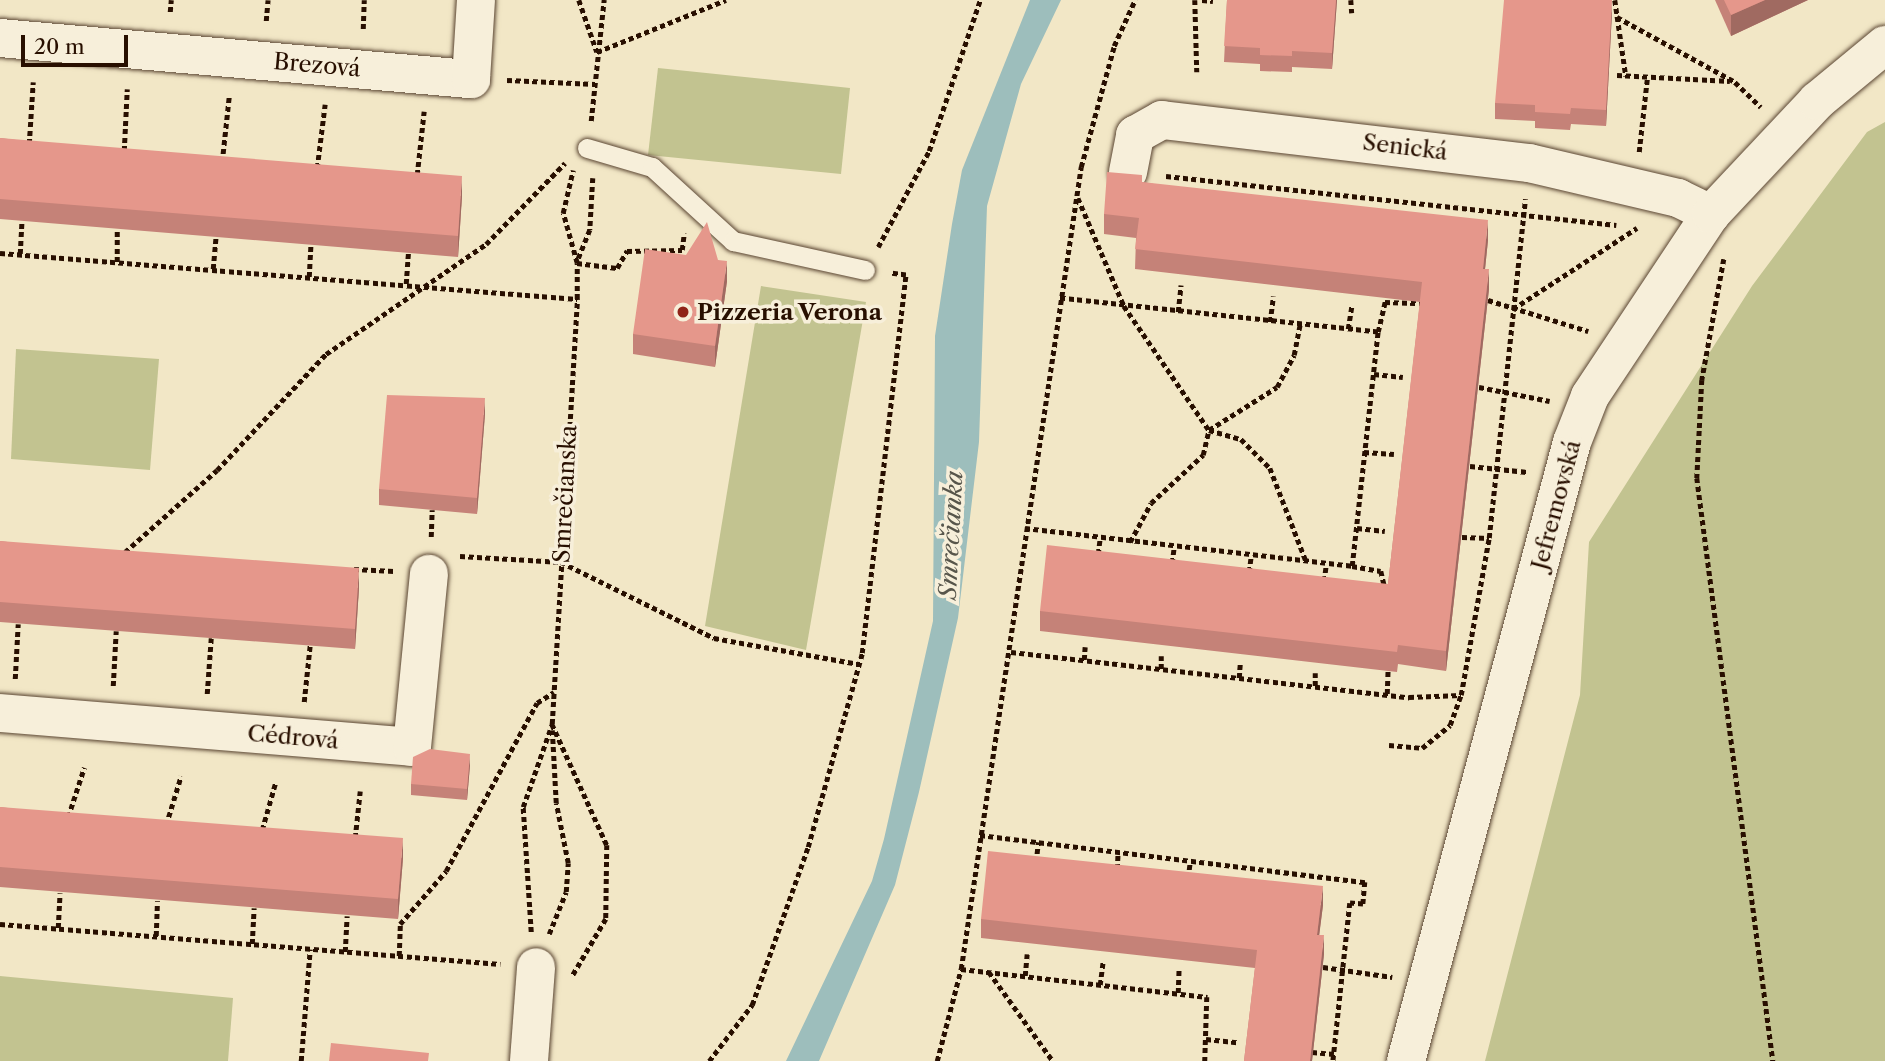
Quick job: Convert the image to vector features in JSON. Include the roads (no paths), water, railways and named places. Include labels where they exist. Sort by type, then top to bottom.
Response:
[{"type":"street","name":"Brezová","points":[[0,38],[471,79],[476,0]]},
{"type":"street","name":"Jefremovská","points":[[1406,1061],[1561,484],[1583,413],[1621,341],[1704,224],[1817,102],[1885,45]]},
{"type":"street","name":"Senická","points":[[1128,172],[1135,135],[1162,120],[1529,163],[1667,195],[1704,224]]},
{"type":"street","name":"Cédrová","points":[[7,714],[412,747],[442,564]]},
{"type":"street","points":[[529,1061],[553,973]]},
{"type":"lane","points":[[583,153],[652,167],[687,205],[733,241],[865,270]]},
{"type":"water","name":"Smrečianka","points":[[1030,0],[1061,0],[1021,84],[987,206],[979,442],[958,618],[919,792],[895,885],[819,1061],[786,1061],[872,881],[884,839],[933,621],[935,336],[952,224],[962,170]]},
{"type":"place","name":"Pizzeria Verona","points":[[683,312]]}]
